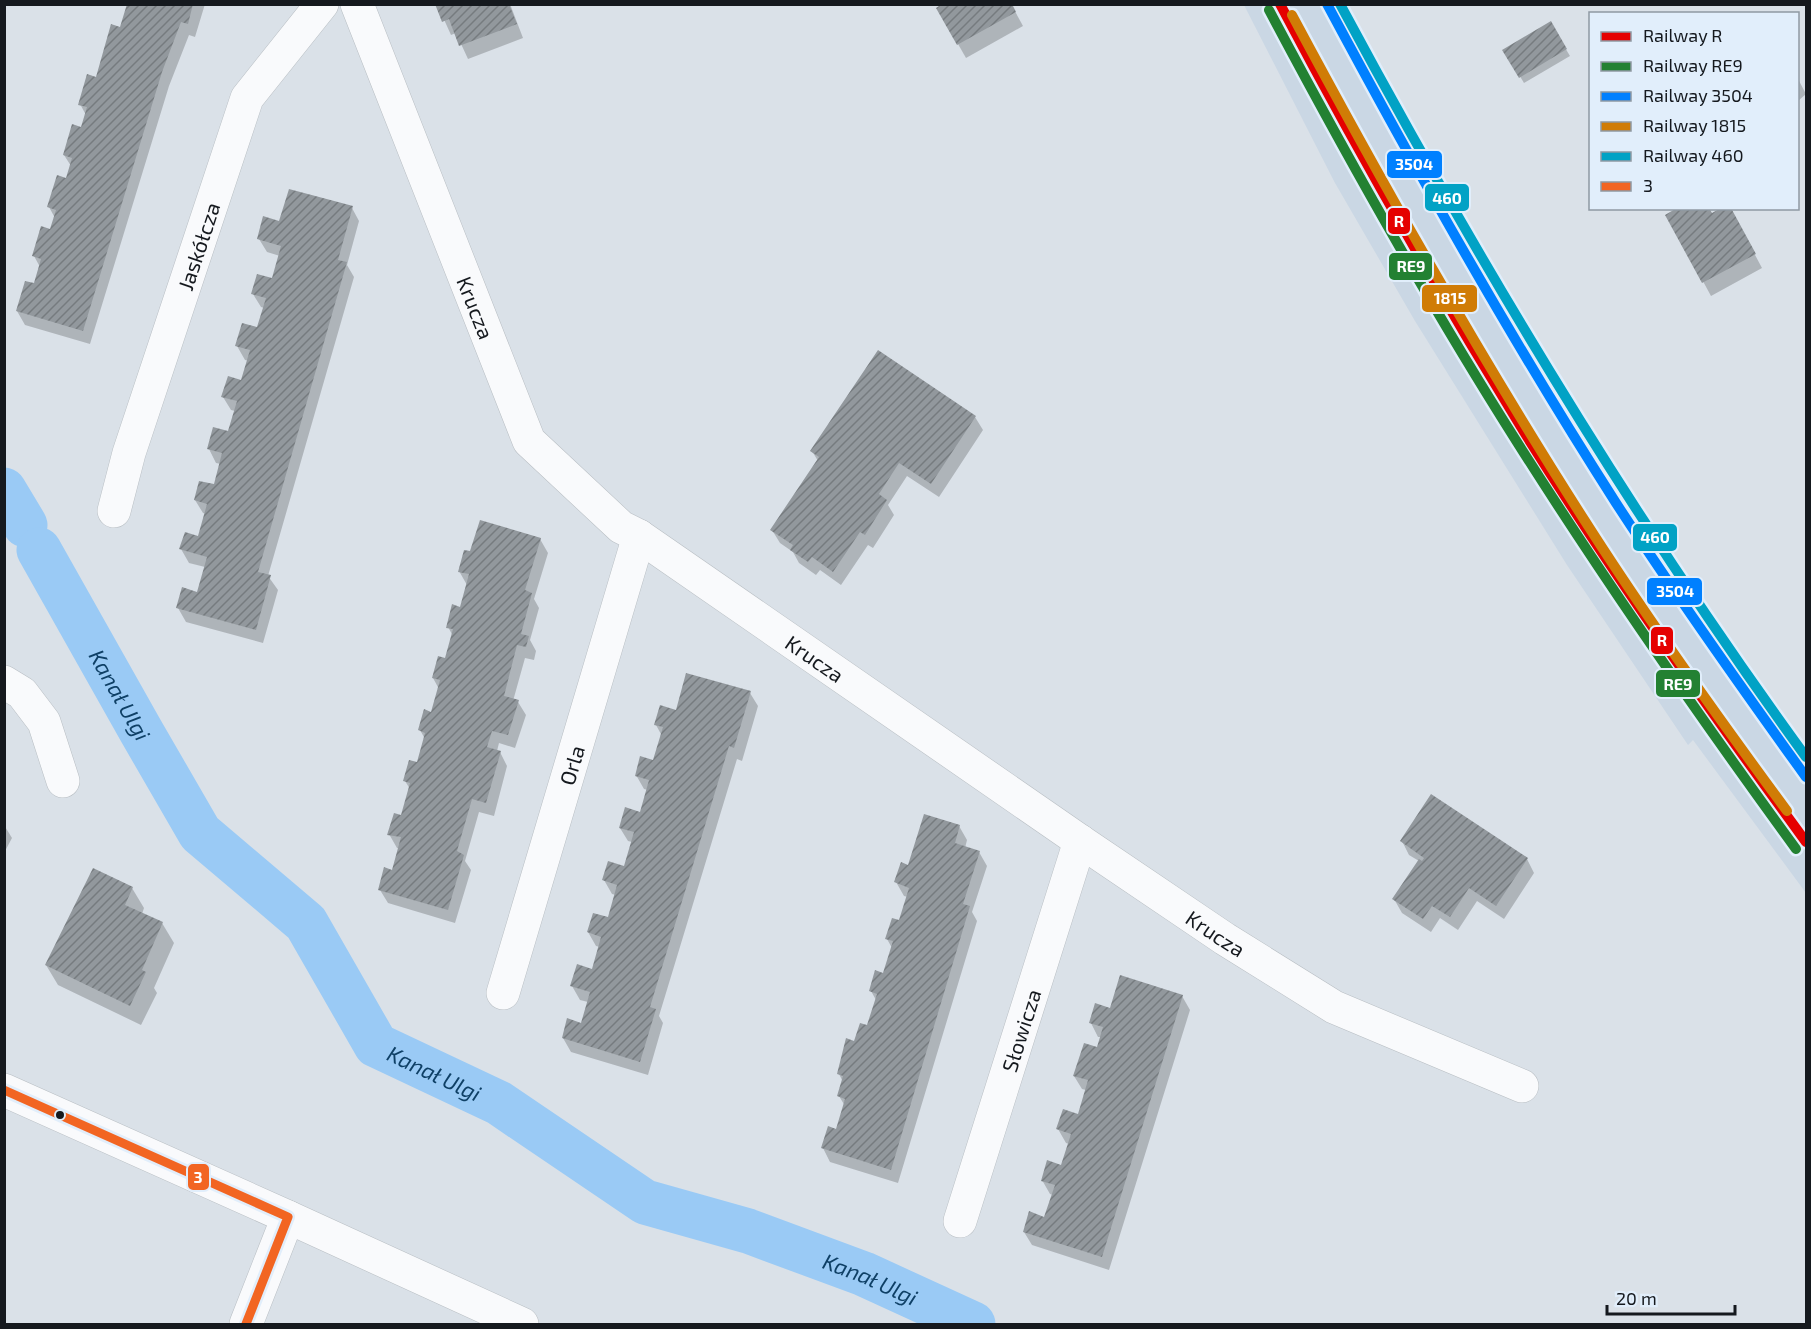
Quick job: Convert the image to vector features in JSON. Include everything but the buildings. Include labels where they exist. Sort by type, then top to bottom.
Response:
[{"type":"street","name":"Jaskółcza","points":[[114,511],[129,453],[247,98],[322,4]]},
{"type":"street","name":"Krucza","points":[[357,4],[529,441],[621,526],[639,536],[1080,841],[1226,939],[1334,1007],[1522,1086]]},
{"type":"street","name":"Orla","points":[[503,993],[639,536]]},
{"type":"street","points":[[4,682],[22,693],[44,722],[63,781]]},
{"type":"street","name":"Słowicza","points":[[960,1221],[1080,841]]},
{"type":"street","points":[[4,1090],[522,1324]]},
{"type":"street","points":[[246,1324],[288,1217]]},
{"type":"shaded area","points":[[1244,5],[1339,5],[1419,152],[1617,485],[1650,529],[1665,558],[1734,657],[1806,755],[1806,893],[1693,740],[1688,745],[1567,565],[1415,321],[1335,183]]},
{"type":"waterway","name":"Kanał Ulgi","points":[[4,490],[25,525]]},
{"type":"waterway","name":"Kanał Ulgi","points":[[39,550],[200,833],[306,923],[376,1045],[499,1103],[645,1202],[748,1231],[864,1274],[973,1324]]},
{"type":"rail line","name":"R","points":[[1280,4],[1399,220],[1460,327],[1524,432],[1591,537],[1661,640],[1806,842]]},
{"type":"rail line","name":"3504","points":[[1327,4],[1467,256],[1577,442],[1733,676],[1806,777]]},
{"type":"rail line","name":"460","points":[[1340,4],[1447,198],[1560,389],[1679,575],[1806,757]]},
{"type":"rail line","name":"RE9","points":[[1269,10],[1389,229],[1517,442],[1653,648],[1796,849]]},
{"type":"rail line","name":"1815","points":[[1292,15],[1434,271],[1546,459],[1658,631],[1787,811]]},
{"type":"transit line","name":"3","points":[[4,1090],[288,1217],[246,1324]]}]
